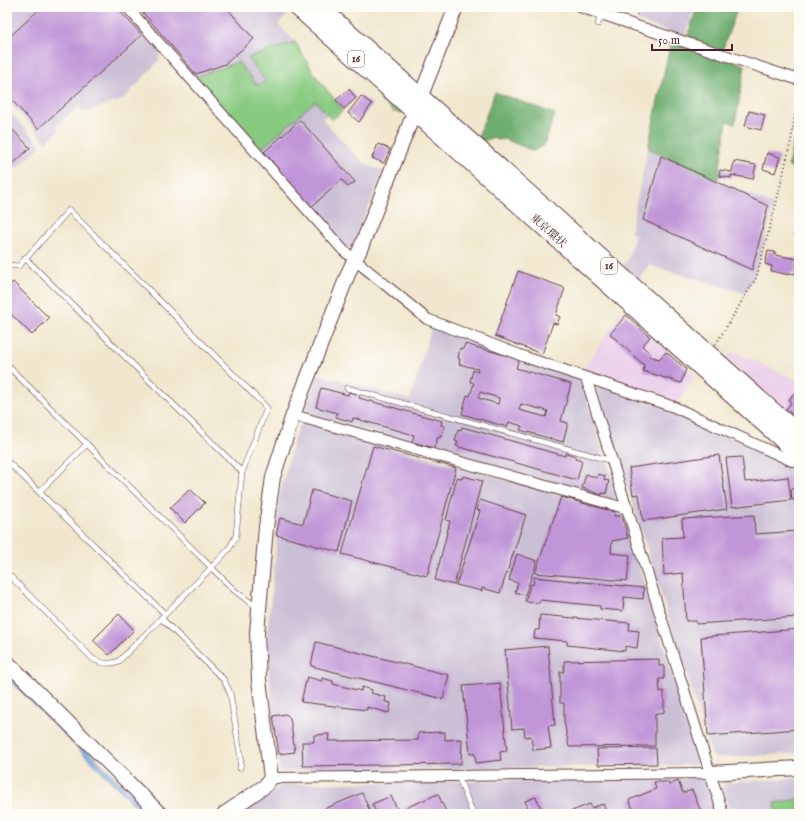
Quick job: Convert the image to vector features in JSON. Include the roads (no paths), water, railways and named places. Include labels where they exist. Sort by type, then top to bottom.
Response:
[{"type":"highway","name":"東京環状","points":[[298,7],[417,104],[710,356],[799,435]]},
{"type":"highway","name":"東京環状","points":[[318,7],[417,104],[799,454]]},
{"type":"street","points":[[126,7],[290,192],[354,261],[427,319],[525,357],[674,407],[792,461],[799,460]]},
{"type":"street","points":[[224,814],[265,786],[271,778],[259,680],[257,633],[266,527],[273,477],[293,415],[456,7]]},
{"type":"street","points":[[580,7],[799,80]]},
{"type":"street","points":[[586,378],[723,814]]},
{"type":"street","points":[[293,415],[628,509]]},
{"type":"street","points":[[7,662],[160,814]]},
{"type":"street","points":[[271,778],[710,773],[799,768]]},
{"type":"lane","points":[[7,265],[19,266],[69,210],[267,408],[242,472],[236,536],[229,549],[119,661],[100,664],[93,659],[7,573]]},
{"type":"lane","points":[[25,258],[242,472]]},
{"type":"lane","points":[[7,365],[211,568],[235,591],[259,609]]},
{"type":"lane","points":[[346,388],[613,462]]},
{"type":"lane","points":[[39,492],[87,444]]},
{"type":"lane","points":[[7,461],[163,616],[224,680],[230,693],[241,759],[240,768]]},
{"type":"lane","points":[[458,776],[473,814]]},
{"type":"water","points":[[7,670],[152,814],[144,814],[7,678]]}]
